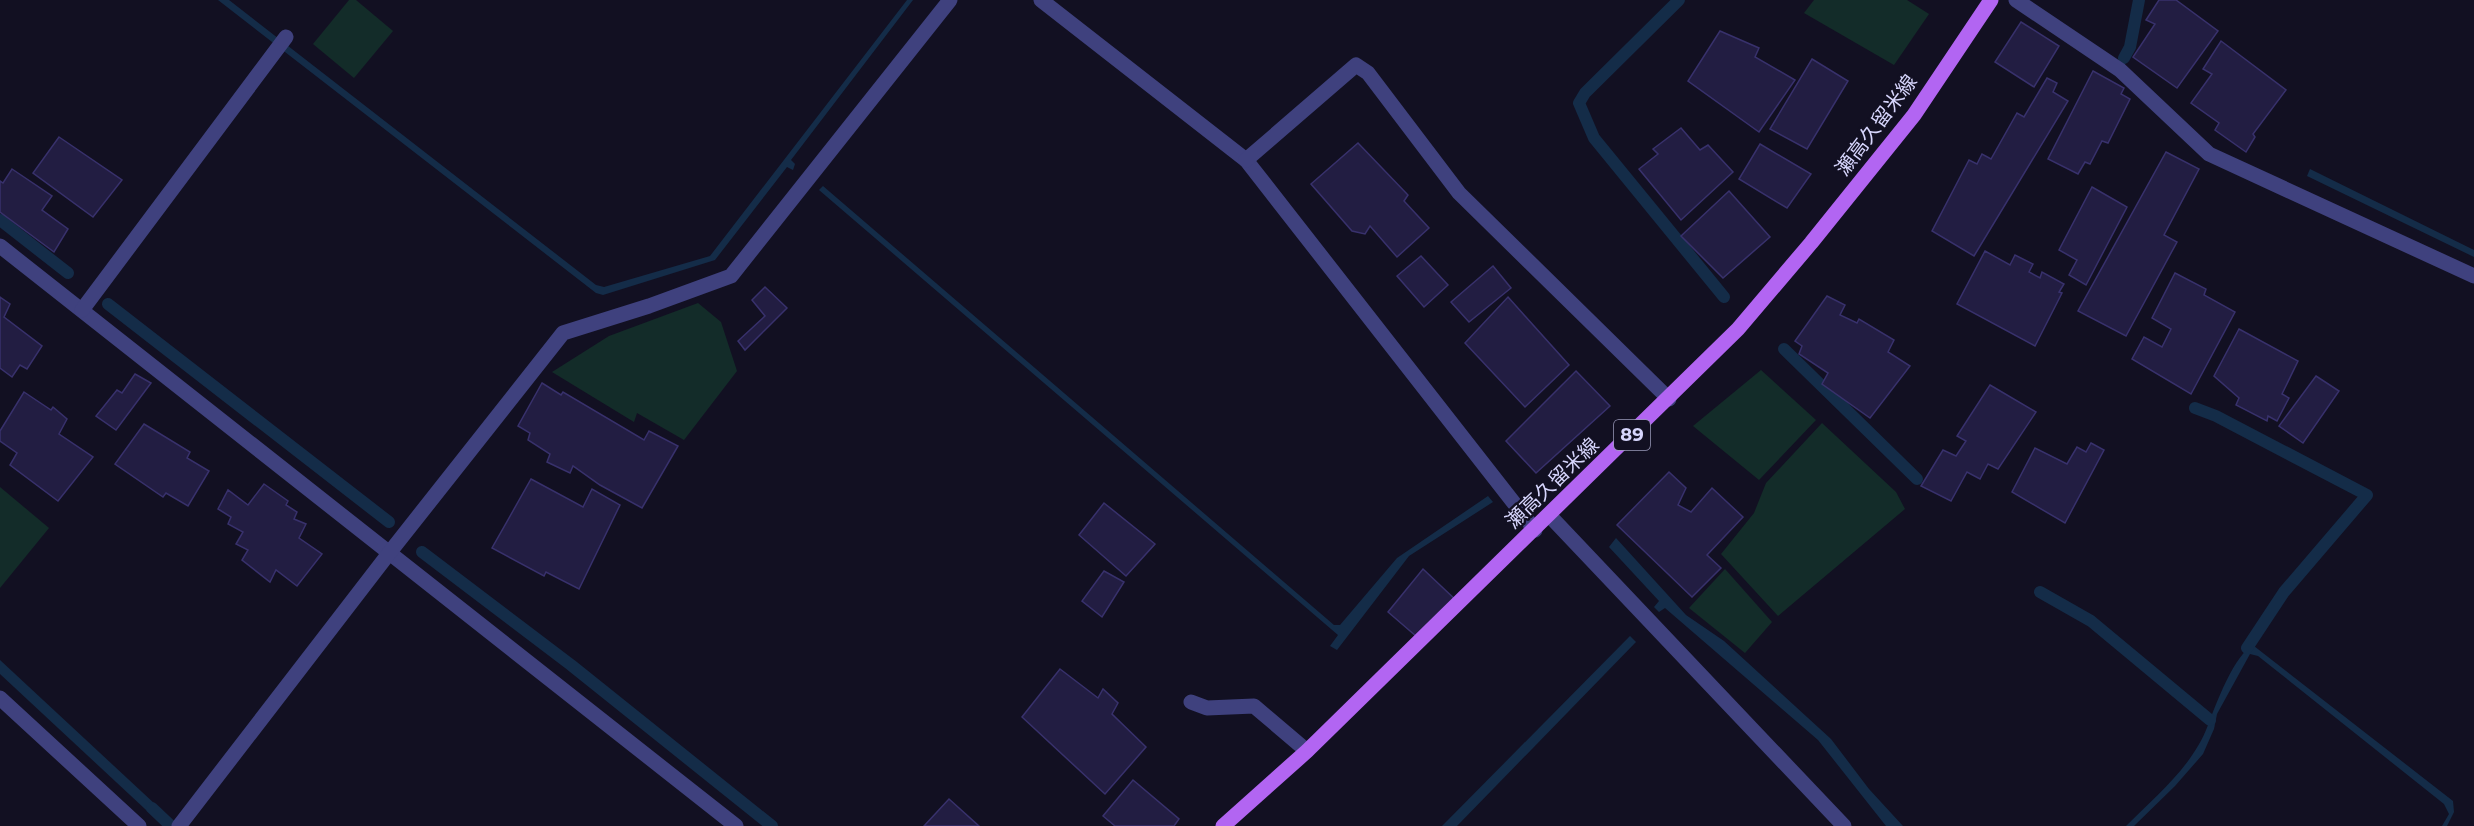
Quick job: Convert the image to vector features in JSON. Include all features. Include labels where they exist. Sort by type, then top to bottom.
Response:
[{"type":"main road","name":"瀬高久留米線","points":[[1223,826],[1306,751],[1535,530],[1738,329],[1914,115],[1991,0]]},
{"type":"street","points":[[179,826],[390,552],[563,333],[649,306],[731,276],[950,0]]},
{"type":"street","points":[[1041,0],[1246,160],[1535,530]]},
{"type":"street","points":[[2016,0],[2120,70],[2209,154],[2474,276]]},
{"type":"street","points":[[82,310],[286,37]]},
{"type":"street","points":[[1246,160],[1356,65],[1368,74],[1459,193],[1669,399]]},
{"type":"street","points":[[0,246],[736,826]]},
{"type":"street","points":[[1549,515],[1844,826]]},
{"type":"street","points":[[0,698],[140,826]]},
{"type":"street","points":[[1191,702],[1207,708],[1254,706],[1306,751]]},
{"type":"green space","points":[[349,0],[356,0],[393,31],[354,78],[313,44]]},
{"type":"green space","points":[[1814,0],[1907,0],[1929,14],[1894,65],[1804,13]]},
{"type":"green space","points":[[698,303],[721,322],[737,371],[684,440],[637,413],[634,422],[552,372],[609,336]]},
{"type":"green space","points":[[1761,370],[1816,420],[1759,480],[1693,426]]},
{"type":"green space","points":[[1822,423],[1896,492],[1905,509],[1778,616],[1721,554],[1754,513],[1766,483]]},
{"type":"green space","points":[[0,487],[49,528],[0,588]]},
{"type":"green space","points":[[1725,569],[1772,622],[1745,653],[1689,608]]},
{"type":"water","points":[[218,0],[229,0],[596,285],[604,287],[710,256],[907,0],[913,0],[791,160],[795,164],[793,170],[787,167],[715,260],[603,295],[596,293]]},
{"type":"water","points":[[2310,169],[2474,250],[2474,257],[2307,176]]},
{"type":"water","points":[[823,186],[1334,625],[1340,625],[1397,558],[1488,496],[1493,502],[1409,556],[1337,650],[1330,646],[1338,635],[819,190]]},
{"type":"water","points":[[1616,538],[1686,615],[1724,641],[1831,739],[1869,789],[1903,826],[1886,826],[1818,740],[1665,608],[1659,612],[1654,607],[1659,601],[1609,547]]},
{"type":"water","points":[[1630,636],[1636,642],[1457,826],[1442,826]]},
{"type":"water","points":[[2254,646],[2453,801],[2454,812],[2447,826],[2442,826],[2449,814],[2444,804],[2258,656],[2250,654],[2217,714],[2214,729],[2203,754],[2175,786],[2134,826],[2126,826],[2173,780],[2193,754],[2233,668],[2247,650]]},
{"type":"water","points":[[0,660],[166,816],[159,822],[0,674]]},
{"type":"building","points":[[2159,0],[2176,0],[2218,31],[2177,88],[2133,57],[2155,24],[2146,20]]},
{"type":"building","points":[[2021,22],[2059,46],[2034,87],[1995,62]]},
{"type":"building","points":[[1720,31],[1759,48],[1755,57],[1795,80],[1759,132],[1688,81]]},
{"type":"building","points":[[2221,41],[2286,90],[2253,134],[2255,137],[2246,152],[2215,130],[2219,123],[2191,103],[2212,74],[2203,69]]},
{"type":"building","points":[[1812,59],[1848,81],[1807,149],[1770,129]]},
{"type":"building","points":[[2093,71],[2124,88],[2121,94],[2130,99],[2108,143],[2102,141],[2090,164],[2085,162],[2078,174],[2048,159]]},
{"type":"building","points":[[2047,78],[2057,83],[2053,92],[2068,101],[1974,256],[1932,231],[1969,160],[1977,164],[1982,154],[1991,159],[2017,113],[2024,117]]},
{"type":"building","points":[[1681,128],[1700,150],[1708,145],[1733,172],[1681,220],[1639,169],[1658,154],[1653,149]]},
{"type":"building","points":[[59,137],[122,180],[93,217],[33,173]]},
{"type":"building","points":[[1358,143],[1408,195],[1404,201],[1429,228],[1397,257],[1370,226],[1365,234],[1352,231],[1311,184]]},
{"type":"building","points":[[1760,144],[1811,174],[1787,208],[1739,179]]},
{"type":"building","points":[[2166,152],[2199,169],[2164,235],[2177,242],[2126,336],[2078,311]]},
{"type":"building","points":[[12,169],[52,196],[42,210],[68,229],[54,252],[0,212],[0,181],[3,183]]},
{"type":"building","points":[[2092,187],[2127,207],[2086,285],[2069,275],[2077,260],[2059,250]]},
{"type":"building","points":[[1729,191],[1770,237],[1723,278],[1681,236]]},
{"type":"building","points":[[1985,251],[2010,265],[2015,255],[2033,264],[2029,272],[2040,278],[2042,272],[2064,284],[2059,292],[2062,293],[2035,346],[1957,304]]},
{"type":"building","points":[[1421,256],[1448,285],[1424,307],[1397,276]]},
{"type":"building","points":[[1493,266],[1511,288],[1469,322],[1451,302]]},
{"type":"building","points":[[2175,273],[2206,289],[2204,295],[2235,312],[2191,394],[2132,359],[2144,337],[2162,347],[2171,329],[2152,318]]},
{"type":"building","points":[[765,287],[787,308],[745,350],[738,341],[765,316],[752,300]]},
{"type":"building","points":[[1827,296],[1845,305],[1840,315],[1857,323],[1859,319],[1894,340],[1888,352],[1910,366],[1870,418],[1822,384],[1828,373],[1799,354],[1802,346],[1795,341]]},
{"type":"building","points":[[0,297],[10,304],[4,317],[42,346],[27,369],[20,365],[12,377],[0,368]]},
{"type":"building","points":[[1508,297],[1569,365],[1525,407],[1465,343]]},
{"type":"building","points":[[2239,329],[2298,361],[2282,394],[2289,398],[2277,421],[2268,416],[2267,421],[2236,405],[2239,398],[2214,376]]},
{"type":"building","points":[[1576,371],[1610,406],[1536,473],[1506,441]]},
{"type":"building","points":[[135,374],[151,383],[116,430],[96,416],[117,390],[122,393]]},
{"type":"building","points":[[2316,376],[2339,391],[2303,443],[2279,426]]},
{"type":"building","points":[[542,383],[561,395],[563,392],[644,440],[649,431],[678,446],[642,508],[600,485],[573,466],[570,473],[547,462],[550,454],[528,440],[530,433],[518,426]]},
{"type":"building","points":[[1990,385],[2036,412],[1998,469],[1988,464],[1980,479],[1967,472],[1951,501],[1921,486],[1943,450],[1956,456],[1966,441],[1957,436]]},
{"type":"building","points":[[24,392],[51,410],[53,407],[67,419],[59,434],[93,457],[58,501],[10,465],[17,453],[0,441],[0,431]]},
{"type":"building","points":[[144,424],[190,452],[187,458],[209,471],[188,506],[166,493],[163,497],[115,464]]},
{"type":"building","points":[[2091,443],[2104,450],[2065,523],[2012,492],[2035,448],[2067,464],[2077,447],[2086,452]]},
{"type":"building","points":[[1669,472],[1686,488],[1678,505],[1691,512],[1712,488],[1743,517],[1707,555],[1721,568],[1692,597],[1617,525]]},
{"type":"building","points":[[531,479],[583,507],[592,489],[620,505],[579,589],[546,572],[544,576],[492,548]]},
{"type":"building","points":[[264,484],[288,501],[286,505],[297,512],[294,519],[306,524],[299,538],[322,554],[297,586],[276,570],[270,582],[242,560],[248,550],[236,544],[243,532],[228,524],[231,517],[218,509],[228,490],[248,505]]},
{"type":"building","points":[[1104,503],[1155,544],[1126,576],[1079,535]]},
{"type":"building","points":[[1423,569],[1459,603],[1424,643],[1388,612]]},
{"type":"building","points":[[1104,571],[1124,582],[1102,617],[1082,601]]},
{"type":"building","points":[[1060,669],[1098,698],[1103,689],[1118,703],[1112,714],[1146,747],[1105,794],[1022,717]]},
{"type":"building","points":[[1133,780],[1179,819],[1174,826],[1115,826],[1103,816]]},
{"type":"building","points":[[949,799],[979,826],[924,826]]},
{"type":"waterway","points":[[1679,0],[1585,93],[1579,103],[1594,138],[1724,297]]},
{"type":"waterway","points":[[2124,58],[2130,47],[2139,0]]},
{"type":"waterway","points":[[0,220],[68,273]]},
{"type":"waterway","points":[[108,304],[389,522]]},
{"type":"waterway","points":[[1784,349],[1917,479]]},
{"type":"waterway","points":[[2195,408],[2216,416],[2367,495],[2284,592],[2247,648]]},
{"type":"waterway","points":[[422,552],[571,665],[772,826]]},
{"type":"waterway","points":[[2040,592],[2091,621],[2210,720]]},
{"type":"waterway","points":[[152,808],[171,826]]}]
